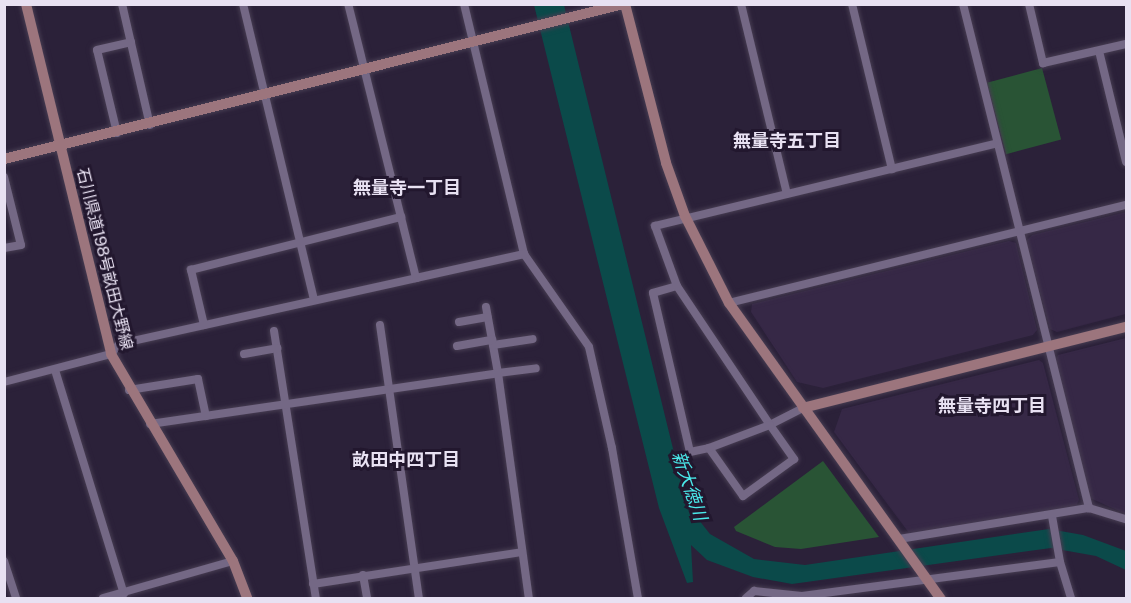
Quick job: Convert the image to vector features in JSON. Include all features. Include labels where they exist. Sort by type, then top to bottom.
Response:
[{"type":"street","name":"石川県道198号畝田大野線","points":[[26,4],[111,354],[129,390],[233,561],[247,598]]},
{"type":"street","points":[[122,4],[150,125]]},
{"type":"street","points":[[243,4],[298,243],[314,300]]},
{"type":"street","points":[[348,4],[416,278]]},
{"type":"street","points":[[464,4],[524,254],[589,347],[612,448],[638,598]]},
{"type":"street","points":[[4,159],[150,125],[625,4],[666,163],[686,216],[729,303],[940,598]]},
{"type":"street","points":[[741,4],[787,194]]},
{"type":"street","points":[[852,4],[892,169]]},
{"type":"street","points":[[963,4],[1089,508]]},
{"type":"street","points":[[1029,4],[1043,63],[1126,44]]},
{"type":"street","points":[[117,133],[98,50],[131,42]]},
{"type":"street","points":[[1099,51],[1126,162]]},
{"type":"street","points":[[709,448],[743,496],[794,459],[677,286],[655,226],[686,216],[996,143]]},
{"type":"street","points":[[4,177],[21,245],[4,248]]},
{"type":"street","points":[[729,303],[1126,206]]},
{"type":"street","points":[[204,326],[191,270],[401,218]]},
{"type":"street","points":[[5,380],[55,370],[111,354],[119,344],[524,254]]},
{"type":"street","points":[[677,286],[652,293],[690,452],[709,448],[770,425],[803,408],[1126,327]]},
{"type":"street","points":[[486,307],[498,373],[529,598]]},
{"type":"street","points":[[459,322],[488,317]]},
{"type":"street","points":[[380,325],[419,598]]},
{"type":"street","points":[[274,331],[316,598]]},
{"type":"street","points":[[457,346],[533,339]]},
{"type":"street","points":[[244,354],[277,348]]},
{"type":"street","points":[[150,424],[536,368]]},
{"type":"street","points":[[55,370],[124,594]]},
{"type":"street","points":[[129,390],[198,380],[206,416]]},
{"type":"street","points":[[901,542],[1052,518],[1089,508],[1126,519]]},
{"type":"street","points":[[1052,518],[1059,557],[1071,598]]},
{"type":"street","points":[[313,584],[414,566],[460,564],[522,552]]},
{"type":"street","points":[[746,598],[754,591],[802,596],[928,582],[1059,557]]},
{"type":"street","points":[[4,561],[16,598]]},
{"type":"street","points":[[103,598],[124,594],[233,561]]},
{"type":"street","points":[[363,575],[367,598]]},
{"type":"shaded area","points":[[534,5],[564,5],[687,505],[710,534],[754,559],[805,565],[1049,529],[1083,535],[1126,551],[1126,570],[1096,556],[1051,548],[792,584],[753,577],[707,560],[691,545],[693,582],[687,583],[659,508]]},
{"type":"shaded area","points":[[1042,68],[1061,139],[1006,154],[987,83]]},
{"type":"shaded area","points":[[1126,212],[1126,314],[1057,332],[1050,329],[1026,241],[1032,235]]},
{"type":"shaded area","points":[[1009,241],[1016,243],[1037,330],[1033,335],[823,388],[797,382],[751,312],[752,304]]},
{"type":"shaded area","points":[[1126,338],[1126,514],[1090,498],[1056,359],[1058,355]]},
{"type":"shaded area","points":[[1039,360],[1043,363],[1079,500],[1076,506],[909,533],[834,432],[842,409]]},
{"type":"shaded area","points":[[823,461],[879,537],[801,549],[775,547],[736,531],[734,527]]},
{"type":"district","name":"無量寺五丁目","points":[[787,141]]},
{"type":"district","name":"無量寺一丁目","points":[[407,188]]},
{"type":"district","name":"無量寺四丁目","points":[[992,406]]},
{"type":"district","name":"畝田中四丁目","points":[[406,460]]},
{"type":"water label","name":"新大徳川","points":[[689,486]]}]
